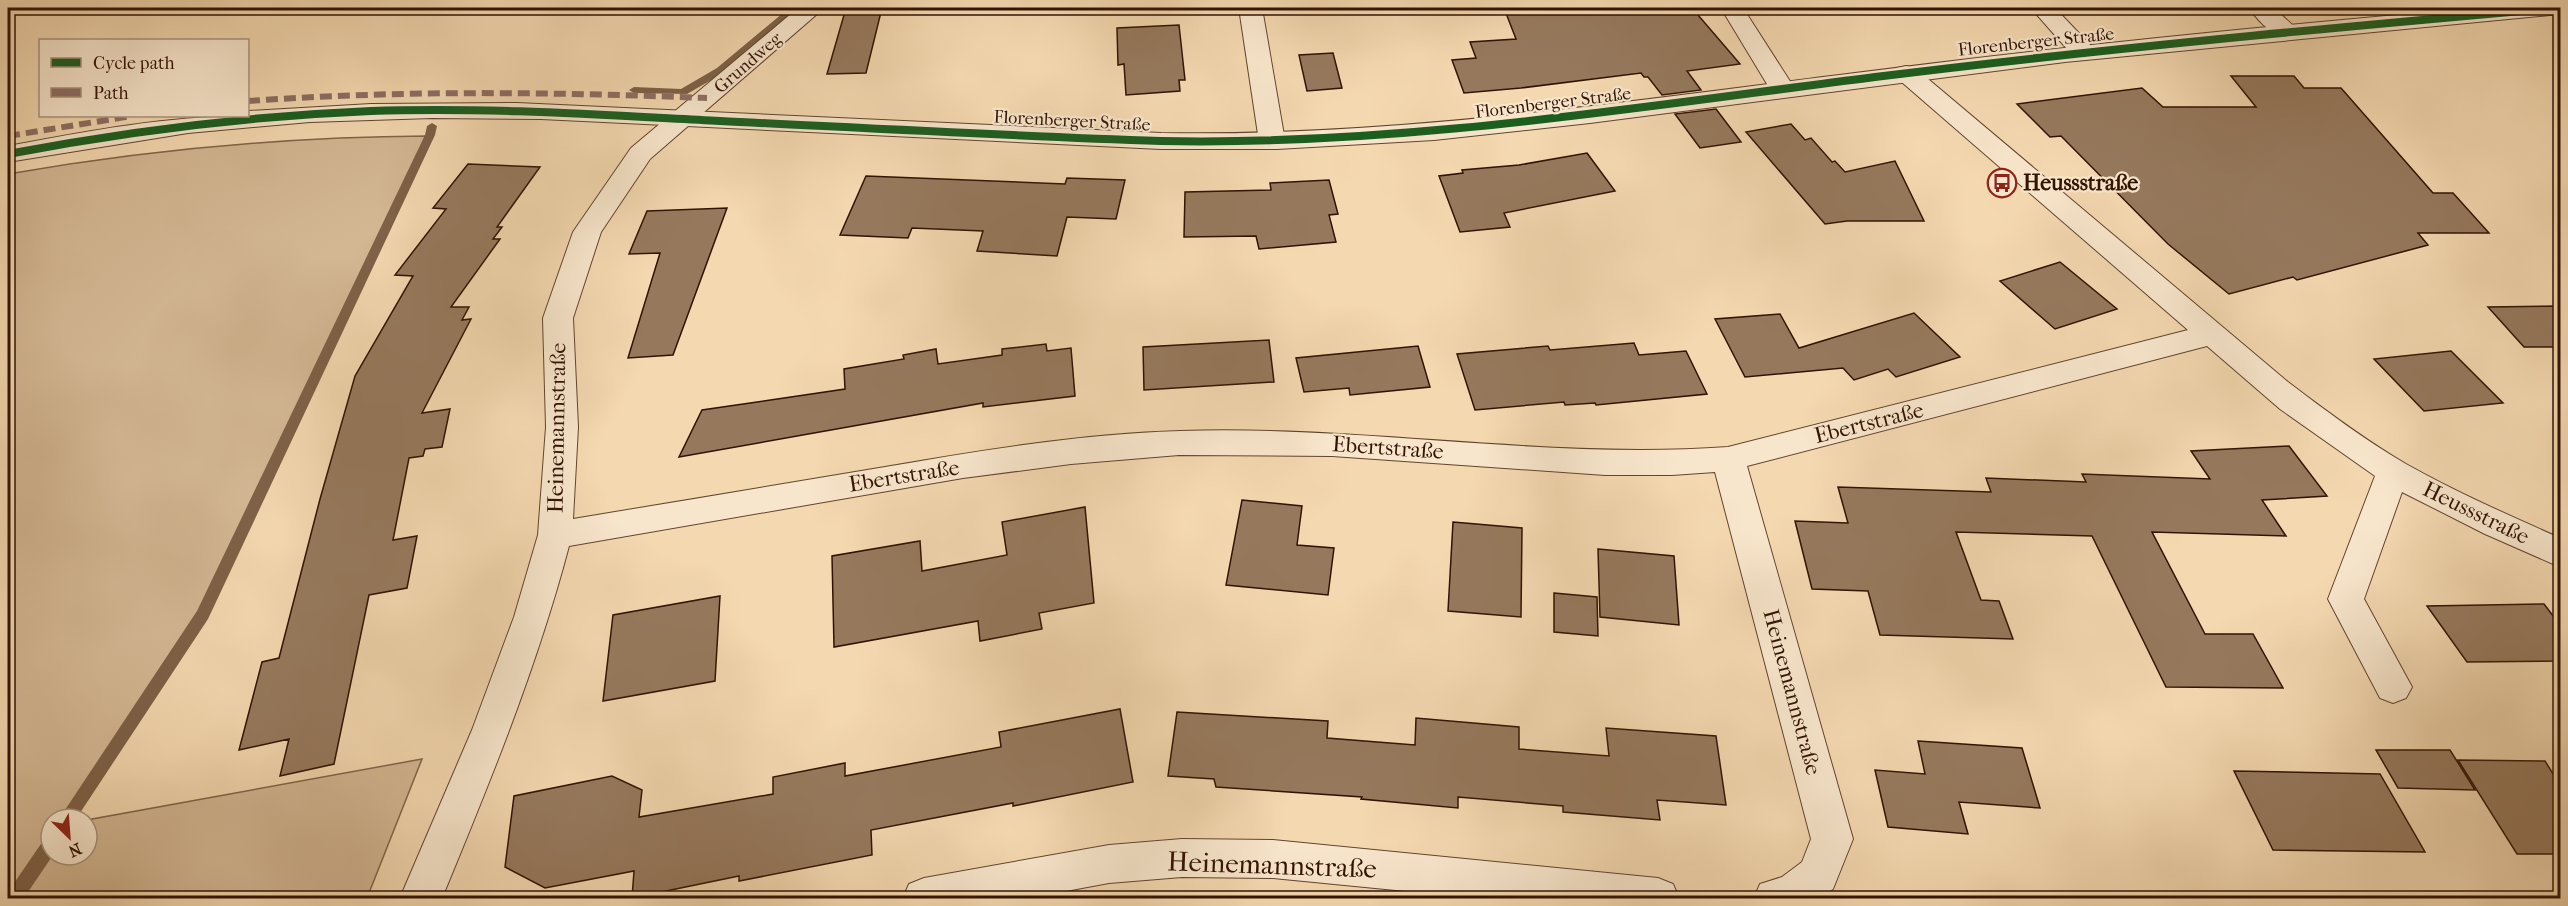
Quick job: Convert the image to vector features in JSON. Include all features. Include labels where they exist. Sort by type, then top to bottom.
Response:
[{"type":"street","name":"Grundweg","points":[[683,119],[812,8]]},
{"type":"street","points":[[1250,8],[1272,141]]},
{"type":"street","points":[[1732,8],[1782,89]]},
{"type":"street","points":[[2042,8],[2084,53]]},
{"type":"street","points":[[2261,8],[2289,33]]},
{"type":"street","name":"Florenberger Straße","points":[[8,154],[165,128],[297,114],[438,110],[552,112],[1153,142],[1374,137],[1478,129],[1906,73],[2084,53],[2480,11],[2555,8]]},
{"type":"street","name":"Heussstraße","points":[[1906,73],[2211,335],[2330,431],[2393,472],[2483,519],[2560,553]]},
{"type":"street","name":"Heinemannstraße","points":[[421,898],[491,730],[532,617],[555,535],[562,427],[558,318],[587,232],[640,154],[683,119]]},
{"type":"street","name":"Ebertstraße","points":[[555,535],[963,466],[1071,452],[1179,444],[1332,444],[1605,463],[1672,463],[1728,459],[2211,335]]},
{"type":"street","name":"Heinemannstraße","points":[[1728,459],[1832,838],[1818,875],[1791,895],[1775,898]]},
{"type":"street","name":"Heussstraße","points":[[2393,472],[2346,599],[2393,687]]},
{"type":"street","name":"Heinemannstraße","points":[[924,898],[1109,864],[1182,858],[1273,859],[1658,898]]},
{"type":"shaded area","points":[[426,136],[197,616],[69,807],[39,807],[39,867],[99,867],[99,818],[422,759],[367,898],[8,898],[8,174],[112,158],[216,146]]},
{"type":"building","points":[[846,8],[882,8],[866,73],[827,74]]},
{"type":"building","points":[[1504,8],[1692,8],[1740,64],[1687,71],[1701,90],[1662,95],[1648,77],[1644,77],[1641,73],[1464,93],[1452,60],[1476,58],[1470,42],[1516,39]]},
{"type":"building","points":[[1179,25],[1185,80],[1179,80],[1180,91],[1126,95],[1124,64],[1118,65],[1117,28]]},
{"type":"building","points":[[1333,53],[1342,88],[1307,91],[1299,55]]},
{"type":"building","points":[[2231,76],[2294,76],[2304,88],[2341,88],[2433,193],[2453,193],[2489,233],[2418,233],[2428,245],[2297,280],[2293,277],[2229,294],[2168,244],[2061,136],[2050,137],[2017,104],[2142,88],[2163,107],[2256,107]]},
{"type":"building","points":[[1716,109],[1741,142],[1700,148],[1675,114]]},
{"type":"building","points":[[1791,124],[1805,140],[1811,138],[1832,162],[1835,161],[1845,172],[1895,161],[1924,221],[1847,221],[1825,224],[1746,132]]},
{"type":"building","points":[[1587,153],[1615,191],[1504,213],[1510,227],[1460,232],[1439,176],[1463,173],[1462,170],[1519,165]]},
{"type":"building","points":[[468,164],[540,167],[497,227],[502,227],[493,239],[500,239],[451,307],[469,307],[462,320],[471,319],[422,413],[450,409],[442,447],[425,449],[423,456],[409,458],[393,540],[417,536],[407,588],[369,595],[334,764],[280,776],[289,739],[239,750],[262,662],[279,658],[355,376],[413,276],[395,275],[446,209],[433,208]]},
{"type":"building","points":[[866,176],[1065,184],[1067,178],[1125,180],[1116,219],[1067,217],[1057,256],[977,251],[983,231],[912,228],[908,238],[840,235]]},
{"type":"building","points":[[1329,180],[1338,214],[1329,215],[1336,242],[1259,249],[1256,236],[1184,237],[1185,192],[1271,190],[1270,183]]},
{"type":"building","points":[[727,208],[673,355],[628,358],[660,253],[629,254],[647,211]]},
{"type":"building","points":[[2060,262],[2117,309],[2055,329],[2000,281]]},
{"type":"building","points":[[2560,306],[2560,347],[2524,347],[2488,307]]},
{"type":"building","points":[[1914,313],[1960,357],[1896,377],[1888,369],[1854,380],[1843,368],[1745,377],[1715,319],[1780,314],[1799,348]]},
{"type":"building","points":[[1269,340],[1274,382],[1144,390],[1143,347]]},
{"type":"building","points":[[1634,343],[1639,355],[1686,351],[1707,394],[1596,405],[1595,403],[1565,405],[1564,402],[1475,410],[1457,354],[1548,346],[1550,350]]},
{"type":"building","points":[[1046,344],[1047,351],[1071,348],[1075,396],[983,407],[983,403],[679,457],[702,410],[845,389],[844,369],[904,359],[903,355],[936,349],[938,364],[1002,355],[1002,349]]},
{"type":"building","points":[[1418,346],[1430,387],[1350,395],[1349,388],[1304,392],[1296,358]]},
{"type":"building","points":[[2451,351],[2503,403],[2424,411],[2374,359]]},
{"type":"building","points":[[2289,446],[2327,496],[2262,500],[2286,536],[2152,532],[2205,634],[2253,634],[2283,688],[2166,687],[2092,536],[1956,532],[1981,600],[1999,601],[2013,639],[1880,635],[1868,591],[1812,589],[1795,521],[1848,523],[1838,487],[1991,492],[1986,478],[2086,482],[2082,474],[2210,479],[2191,451]]},
{"type":"building","points":[[1242,500],[1302,506],[1297,545],[1334,548],[1328,595],[1226,585]]},
{"type":"building","points":[[1085,507],[1094,603],[1039,613],[1042,629],[980,641],[978,621],[834,647],[832,556],[920,541],[922,571],[1007,555],[1002,522]]},
{"type":"building","points":[[1453,522],[1522,528],[1521,617],[1448,611]]},
{"type":"building","points":[[1598,549],[1674,556],[1679,625],[1600,617]]},
{"type":"building","points":[[1554,593],[1597,597],[1598,636],[1554,632]]},
{"type":"building","points":[[720,596],[715,681],[603,701],[613,615]]},
{"type":"building","points":[[2544,604],[2560,625],[2560,661],[2467,662],[2427,606]]},
{"type":"building","points":[[1120,709],[1133,782],[1013,806],[1013,803],[871,830],[872,855],[739,881],[739,876],[632,898],[634,871],[545,888],[505,867],[514,796],[612,776],[642,790],[639,817],[773,794],[773,777],[845,763],[845,776],[1001,747],[999,732]]},
{"type":"building","points":[[1177,712],[1328,721],[1327,738],[1415,745],[1416,718],[1519,727],[1519,749],[1609,756],[1606,728],[1716,736],[1726,805],[1657,800],[1660,820],[1563,812],[1563,806],[1458,797],[1458,808],[1361,799],[1362,797],[1216,787],[1214,779],[1168,776]]},
{"type":"building","points":[[1918,741],[2022,748],[2040,808],[1959,802],[1968,834],[1888,827],[1875,770],[1925,774]]},
{"type":"building","points":[[2376,750],[2450,750],[2475,790],[2398,788]]},
{"type":"building","points":[[2458,760],[2545,761],[2560,785],[2560,854],[2517,854]]},
{"type":"building","points":[[2234,771],[2380,774],[2425,852],[2273,850]]},
{"type":"waterway","points":[[634,90],[683,92],[721,70],[794,8]]},
{"type":"waterway","points":[[75,807],[203,615],[430,135],[432,126]]},
{"type":"waterway","points":[[14,898],[39,861]]},
{"type":"marked path","points":[[249,101],[363,94],[478,92],[707,98]]},
{"type":"marked path","points":[[8,136],[126,117]]},
{"type":"cycle path","points":[[8,154],[188,125],[310,114],[432,110],[541,111],[1161,141],[1238,142],[1356,138],[1590,115],[2065,55],[2555,8]]},
{"type":"place","name":"Heussstraße","points":[[2002,183]]}]
